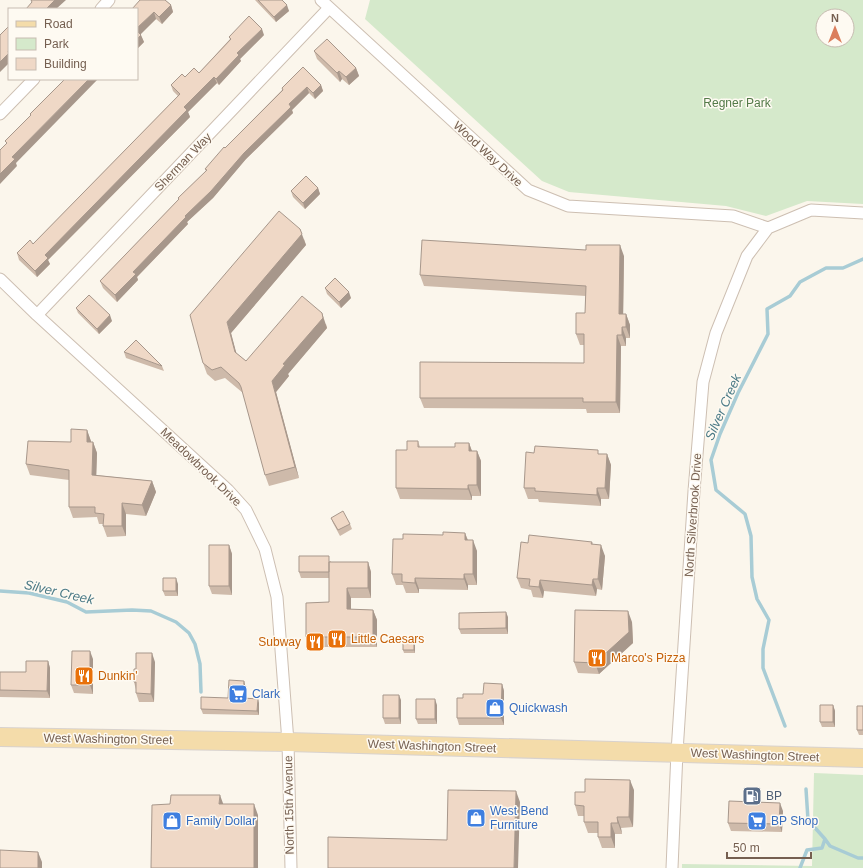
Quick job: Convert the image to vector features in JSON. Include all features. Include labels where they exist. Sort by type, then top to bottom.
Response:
[{"type":"main road","name":"West Washington Street","points":[[0,737],[288,742],[863,758]]},
{"type":"street","points":[[101,8],[109,0]]},
{"type":"street","name":"Wood Way Drive","points":[[321,0],[528,190],[568,206],[733,216],[768,228]]},
{"type":"street","name":"Sherman Way","points":[[37,315],[330,8]]},
{"type":"street","points":[[0,114],[33,80]]},
{"type":"street","points":[[768,228],[811,210],[863,213]]},
{"type":"street","name":"North Silverbrook Drive","points":[[672,868],[677,752],[693,504],[703,382],[716,332],[747,256],[768,228]]},
{"type":"street","name":"Meadowbrook Drive","points":[[0,279],[37,315],[228,490],[246,510],[265,549],[277,597],[288,742]]},
{"type":"street","name":"North 15th Avenue","points":[[288,742],[291,868]]},
{"type":"green space","name":"Regner Park","points":[[370,0],[863,0],[863,204],[807,201],[766,216],[726,206],[569,192],[542,181],[365,19]]},
{"type":"green space","points":[[814,773],[863,775],[863,868],[682,868],[682,864],[812,866]]},
{"type":"building","points":[[31,0],[55,0],[47,8],[27,8],[32,2]]},
{"type":"building","points":[[140,0],[165,0],[171,5],[159,17],[154,12],[138,27],[138,8],[133,8]]},
{"type":"building","points":[[258,0],[282,0],[287,5],[274,17]]},
{"type":"building","points":[[249,16],[262,29],[237,53],[239,55],[216,79],[214,77],[184,107],[187,110],[45,255],[48,258],[35,271],[17,253],[30,240],[33,244],[180,94],[171,85],[182,74],[185,77],[194,68],[199,73],[231,39],[229,37]]},
{"type":"building","points":[[8,27],[8,54],[0,62],[0,35]]},
{"type":"building","points":[[327,39],[356,68],[346,77],[339,71],[337,73],[314,51]]},
{"type":"building","points":[[303,67],[321,85],[313,93],[307,87],[289,104],[291,107],[244,153],[211,191],[185,216],[186,217],[133,272],[136,274],[115,295],[100,281],[179,199],[178,198],[207,170],[205,169],[224,147],[225,148],[283,90],[282,88]]},
{"type":"building","points":[[64,80],[88,80],[12,157],[15,159],[0,174],[0,150],[7,143],[5,141],[31,115],[30,114]]},
{"type":"building","points":[[306,176],[318,188],[303,203],[291,191]]},
{"type":"building","points":[[279,211],[300,229],[302,234],[227,322],[235,352],[246,361],[302,296],[322,313],[323,318],[283,364],[285,365],[272,381],[295,467],[265,475],[241,387],[239,383],[221,367],[212,370],[203,363],[190,315]]},
{"type":"building","points":[[422,240],[586,250],[586,245],[620,245],[619,314],[626,314],[626,327],[622,327],[622,335],[617,335],[616,402],[583,402],[583,398],[420,398],[420,362],[584,363],[584,334],[576,334],[576,313],[585,313],[586,286],[420,275]]},
{"type":"building","points":[[335,278],[349,292],[339,302],[325,288]]},
{"type":"building","points":[[89,295],[110,315],[97,329],[76,308]]},
{"type":"building","points":[[136,340],[162,366],[124,352]]},
{"type":"building","points":[[71,429],[87,430],[87,442],[93,442],[92,475],[152,481],[142,505],[122,503],[122,526],[103,526],[104,514],[95,513],[95,507],[69,507],[69,470],[26,464],[28,441],[71,442]]},
{"type":"building","points":[[407,441],[418,441],[418,447],[455,447],[455,443],[469,443],[469,451],[477,451],[477,485],[468,485],[468,489],[396,488],[396,450],[407,450]]},
{"type":"building","points":[[535,446],[598,450],[598,454],[607,454],[605,488],[597,488],[597,495],[535,491],[535,488],[524,488],[526,452],[534,453]]},
{"type":"building","points":[[343,511],[350,524],[338,530],[331,518]]},
{"type":"building","points":[[443,532],[465,533],[465,540],[473,540],[473,574],[464,574],[464,579],[415,578],[415,583],[402,582],[402,574],[392,574],[393,539],[403,539],[403,534],[443,535]]},
{"type":"building","points":[[529,535],[592,542],[591,544],[601,545],[598,579],[593,579],[592,585],[540,580],[539,587],[529,586],[530,579],[517,578],[521,542],[528,543]]},
{"type":"building","points":[[209,545],[229,545],[229,586],[209,586]]},
{"type":"building","points":[[299,556],[329,556],[329,572],[299,572]]},
{"type":"building","points":[[329,562],[368,562],[368,588],[347,588],[347,609],[373,610],[373,637],[306,637],[306,603],[329,602]]},
{"type":"building","points":[[163,578],[176,578],[176,591],[163,591]]},
{"type":"building","name":"Marco's Pizza","points":[[575,610],[628,611],[629,632],[595,663],[574,662]]},
{"type":"building","points":[[506,612],[506,628],[459,629],[459,613]]},
{"type":"building","points":[[403,639],[414,639],[414,650],[403,650]]},
{"type":"building","name":"Dunkin'","points":[[72,651],[90,651],[90,685],[71,685]]},
{"type":"building","points":[[136,653],[152,653],[151,694],[136,693],[134,669],[136,669]]},
{"type":"building","points":[[26,661],[48,661],[47,691],[0,690],[0,672],[26,672]]},
{"type":"building","points":[[229,680],[244,681],[243,698],[258,699],[257,711],[201,709],[201,697],[228,698]]},
{"type":"building","points":[[484,683],[502,684],[501,718],[457,718],[457,698],[463,698],[463,694],[483,694]]},
{"type":"building","points":[[383,695],[399,695],[399,718],[383,718]]},
{"type":"building","points":[[416,699],[435,699],[435,719],[416,719]]},
{"type":"building","points":[[820,705],[833,705],[833,722],[820,722]]},
{"type":"building","points":[[857,706],[863,706],[863,730],[857,730]]},
{"type":"building","points":[[585,779],[630,780],[629,817],[617,817],[618,823],[611,823],[611,837],[598,837],[598,822],[584,822],[584,806],[575,805],[575,792],[585,792]]},
{"type":"building","points":[[448,790],[516,791],[514,868],[328,868],[328,837],[447,840]]},
{"type":"building","points":[[171,795],[220,795],[219,804],[254,804],[254,868],[151,868],[152,805],[170,804]]},
{"type":"building","points":[[729,801],[780,803],[779,824],[728,823]]},
{"type":"building","points":[[0,850],[38,852],[38,868],[0,868]]},
{"type":"waterway","name":"Silver Creek","points":[[785,726],[763,668],[763,649],[769,620],[757,599],[752,577],[751,536],[745,514],[716,490],[711,460],[720,434],[738,393],[768,334],[767,309],[790,296],[800,282],[826,268],[843,268],[863,259]]},
{"type":"waterway","name":"Silver Creek","points":[[0,591],[29,593],[67,602],[86,612],[132,610],[151,611],[176,622],[189,633],[195,644],[200,664],[201,692]]},
{"type":"waterway","name":"Silver Creek","points":[[800,868],[807,850],[822,848],[825,839],[808,820],[806,789]]},
{"type":"waterway","points":[[825,839],[830,846],[858,858],[863,858]]},
{"type":"place","name":"Little Caesars","points":[[337,639]]},
{"type":"place","name":"Subway","points":[[315,642]]},
{"type":"place","name":"Marco's Pizza","points":[[597,658]]},
{"type":"place","name":"Dunkin'","points":[[84,676]]},
{"type":"place","name":"Clark","points":[[238,694]]},
{"type":"place","name":"Quickwash","points":[[495,708]]},
{"type":"place","name":"BP","points":[[752,796]]},
{"type":"place","name":"West Bend Furniture","points":[[476,818]]},
{"type":"place","name":"Family Dollar","points":[[172,821]]},
{"type":"place","name":"BP Shop","points":[[757,821]]}]
